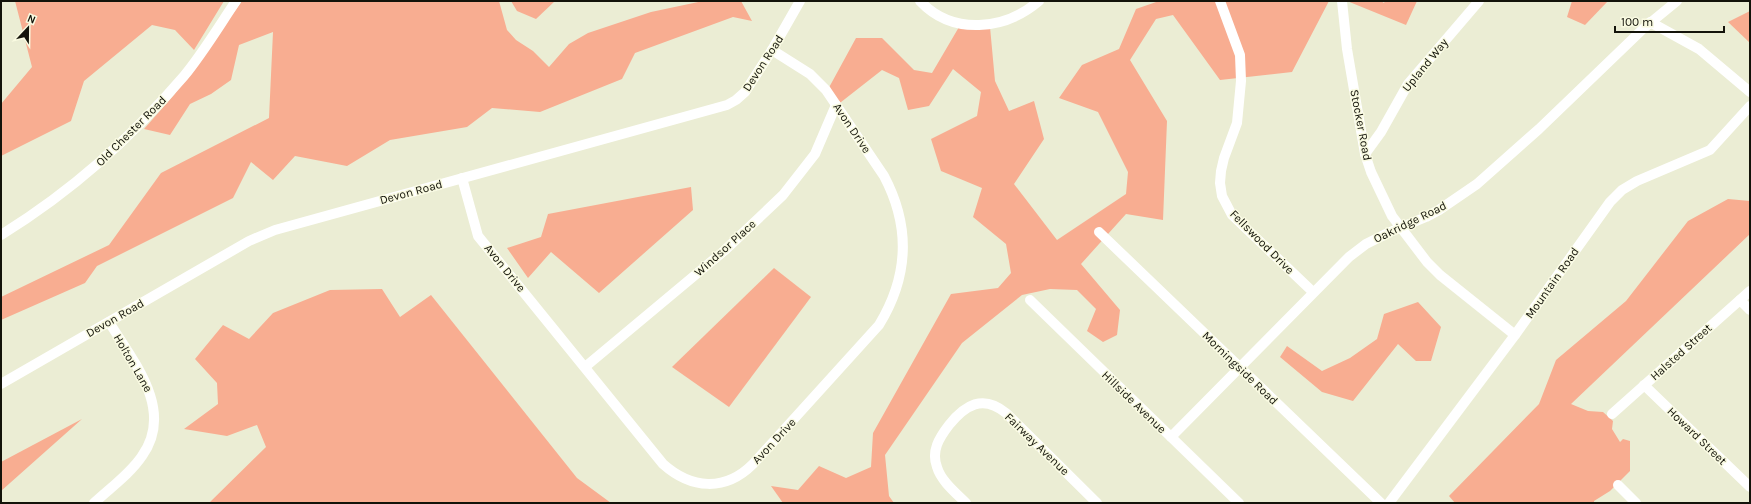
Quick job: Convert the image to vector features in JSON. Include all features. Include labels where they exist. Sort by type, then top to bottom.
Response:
[{"type":"street","name":"Old Chester Road","points":[[1,235],[59,197],[119,146],[184,75],[201,53],[236,1]]},
{"type":"street","name":"Devon Road","points":[[1,384],[249,241],[275,230],[726,105],[736,100],[745,92],[772,50],[800,1]]},
{"type":"street","points":[[920,1],[942,18],[957,23],[971,25],[1004,22],[1017,16],[1039,1]]},
{"type":"street","name":"Fellswood Drive","points":[[1220,1],[1240,55],[1241,81],[1237,123],[1224,158],[1221,171],[1220,183],[1222,196],[1232,215],[1313,292]]},
{"type":"street","name":"Stocker Road","points":[[1342,1],[1346,42],[1365,154],[1392,216],[1427,262],[1440,275],[1515,336]]},
{"type":"street","name":"Upland Way","points":[[1365,154],[1381,132],[1408,84],[1479,1]]},
{"type":"street","name":"Oakridge Road","points":[[1171,437],[1313,292],[1358,249],[1400,227],[1433,214],[1477,184],[1539,129],[1650,22],[1677,1]]},
{"type":"street","points":[[1650,22],[1699,49],[1750,92]]},
{"type":"street","name":"Avon Drive","points":[[462,178],[478,236],[663,464],[678,476],[696,483],[714,484],[727,481],[738,476],[753,464],[879,325],[893,300],[901,275],[904,244],[900,216],[896,202],[884,176],[826,90],[810,74],[772,50]]},
{"type":"street","name":"Windsor Place","points":[[585,367],[724,251],[783,195],[815,154],[836,105]]},
{"type":"street","name":"Mountain Road","points":[[1389,503],[1515,336],[1605,208],[1616,196],[1637,181],[1710,150],[1750,106]]},
{"type":"street","name":"Morningside Road","points":[[1099,232],[1381,503]]},
{"type":"street","name":"Halsted Street","points":[[1612,414],[1750,290]]},
{"type":"street","name":"Hillside Avenue","points":[[1030,300],[1239,503]]},
{"type":"street","points":[[1740,300],[1750,310]]},
{"type":"street","name":"Holton Lane","points":[[94,503],[142,457],[152,439],[155,425],[155,410],[150,392],[109,322]]},
{"type":"street","name":"Howard Street","points":[[1644,384],[1750,488]]},
{"type":"street","name":"Fairway Avenue","points":[[966,503],[939,473],[935,462],[935,450],[939,439],[959,413],[969,406],[980,404],[992,405],[1006,413],[1097,503]]},
{"type":"street","points":[[1618,485],[1636,503]]},
{"type":"shaded area","points":[[15,1],[224,1],[194,50],[175,30],[152,25],[84,81],[71,121],[1,156],[1,104],[32,67]]},
{"type":"shaded area","points":[[242,1],[499,1],[507,30],[516,40],[533,51],[549,67],[569,44],[588,33],[651,12],[703,1],[741,1],[752,21],[733,17],[635,53],[622,79],[540,112],[492,108],[467,127],[390,140],[347,166],[295,156],[273,180],[251,162],[233,198],[97,266],[85,283],[1,320],[1,297],[109,245],[161,173],[269,118],[273,32],[239,45],[231,80],[211,94],[190,104],[170,135],[144,129],[174,95]]},
{"type":"shaded area","points":[[511,1],[555,1],[536,19],[517,11]]},
{"type":"shaded area","points":[[1159,1],[1329,1],[1292,72],[1220,80],[1173,15],[1156,19],[1130,60],[1167,121],[1163,220],[1126,214],[1081,264],[1120,310],[1117,335],[1103,342],[1087,331],[1096,309],[1077,290],[1050,289],[1022,295],[962,343],[885,455],[889,496],[894,503],[783,503],[771,486],[798,490],[819,466],[846,478],[871,467],[873,433],[951,294],[998,288],[1011,273],[1006,244],[973,217],[982,188],[941,171],[931,139],[977,116],[981,92],[953,69],[929,106],[908,110],[899,78],[882,70],[836,106],[826,93],[856,38],[882,38],[914,70],[932,73],[959,27],[990,27],[995,81],[1009,111],[1034,101],[1044,139],[1014,184],[1057,240],[1126,194],[1128,172],[1098,112],[1059,98],[1082,65],[1119,49],[1136,9]]},
{"type":"shaded area","points":[[1347,1],[1381,1],[1384,3],[1385,1],[1417,1],[1406,25]]},
{"type":"shaded area","points":[[1572,1],[1608,1],[1585,25],[1567,17]]},
{"type":"shaded area","points":[[1750,11],[1750,43],[1728,22]]},
{"type":"shaded area","points":[[691,187],[693,210],[599,293],[551,252],[528,278],[507,248],[541,237],[548,214]]},
{"type":"shaded area","points":[[1728,199],[1750,201],[1750,234],[1571,404],[1588,411],[1603,412],[1613,421],[1612,429],[1620,442],[1623,439],[1630,441],[1630,471],[1610,491],[1594,501],[1594,503],[1455,503],[1449,496],[1539,404],[1556,360],[1626,301],[1688,221]]},
{"type":"shaded area","points":[[774,268],[811,297],[729,407],[672,367]]},
{"type":"shaded area","points":[[382,289],[400,317],[431,295],[577,478],[611,503],[209,503],[266,447],[257,425],[227,436],[184,429],[218,404],[217,383],[195,359],[223,325],[249,339],[273,313],[330,290]]},
{"type":"shaded area","points":[[1418,302],[1441,327],[1431,361],[1416,361],[1398,344],[1353,401],[1322,392],[1280,357],[1287,346],[1322,371],[1350,358],[1377,339],[1384,314]]},
{"type":"shaded area","points":[[82,419],[1,491],[1,462]]}]
